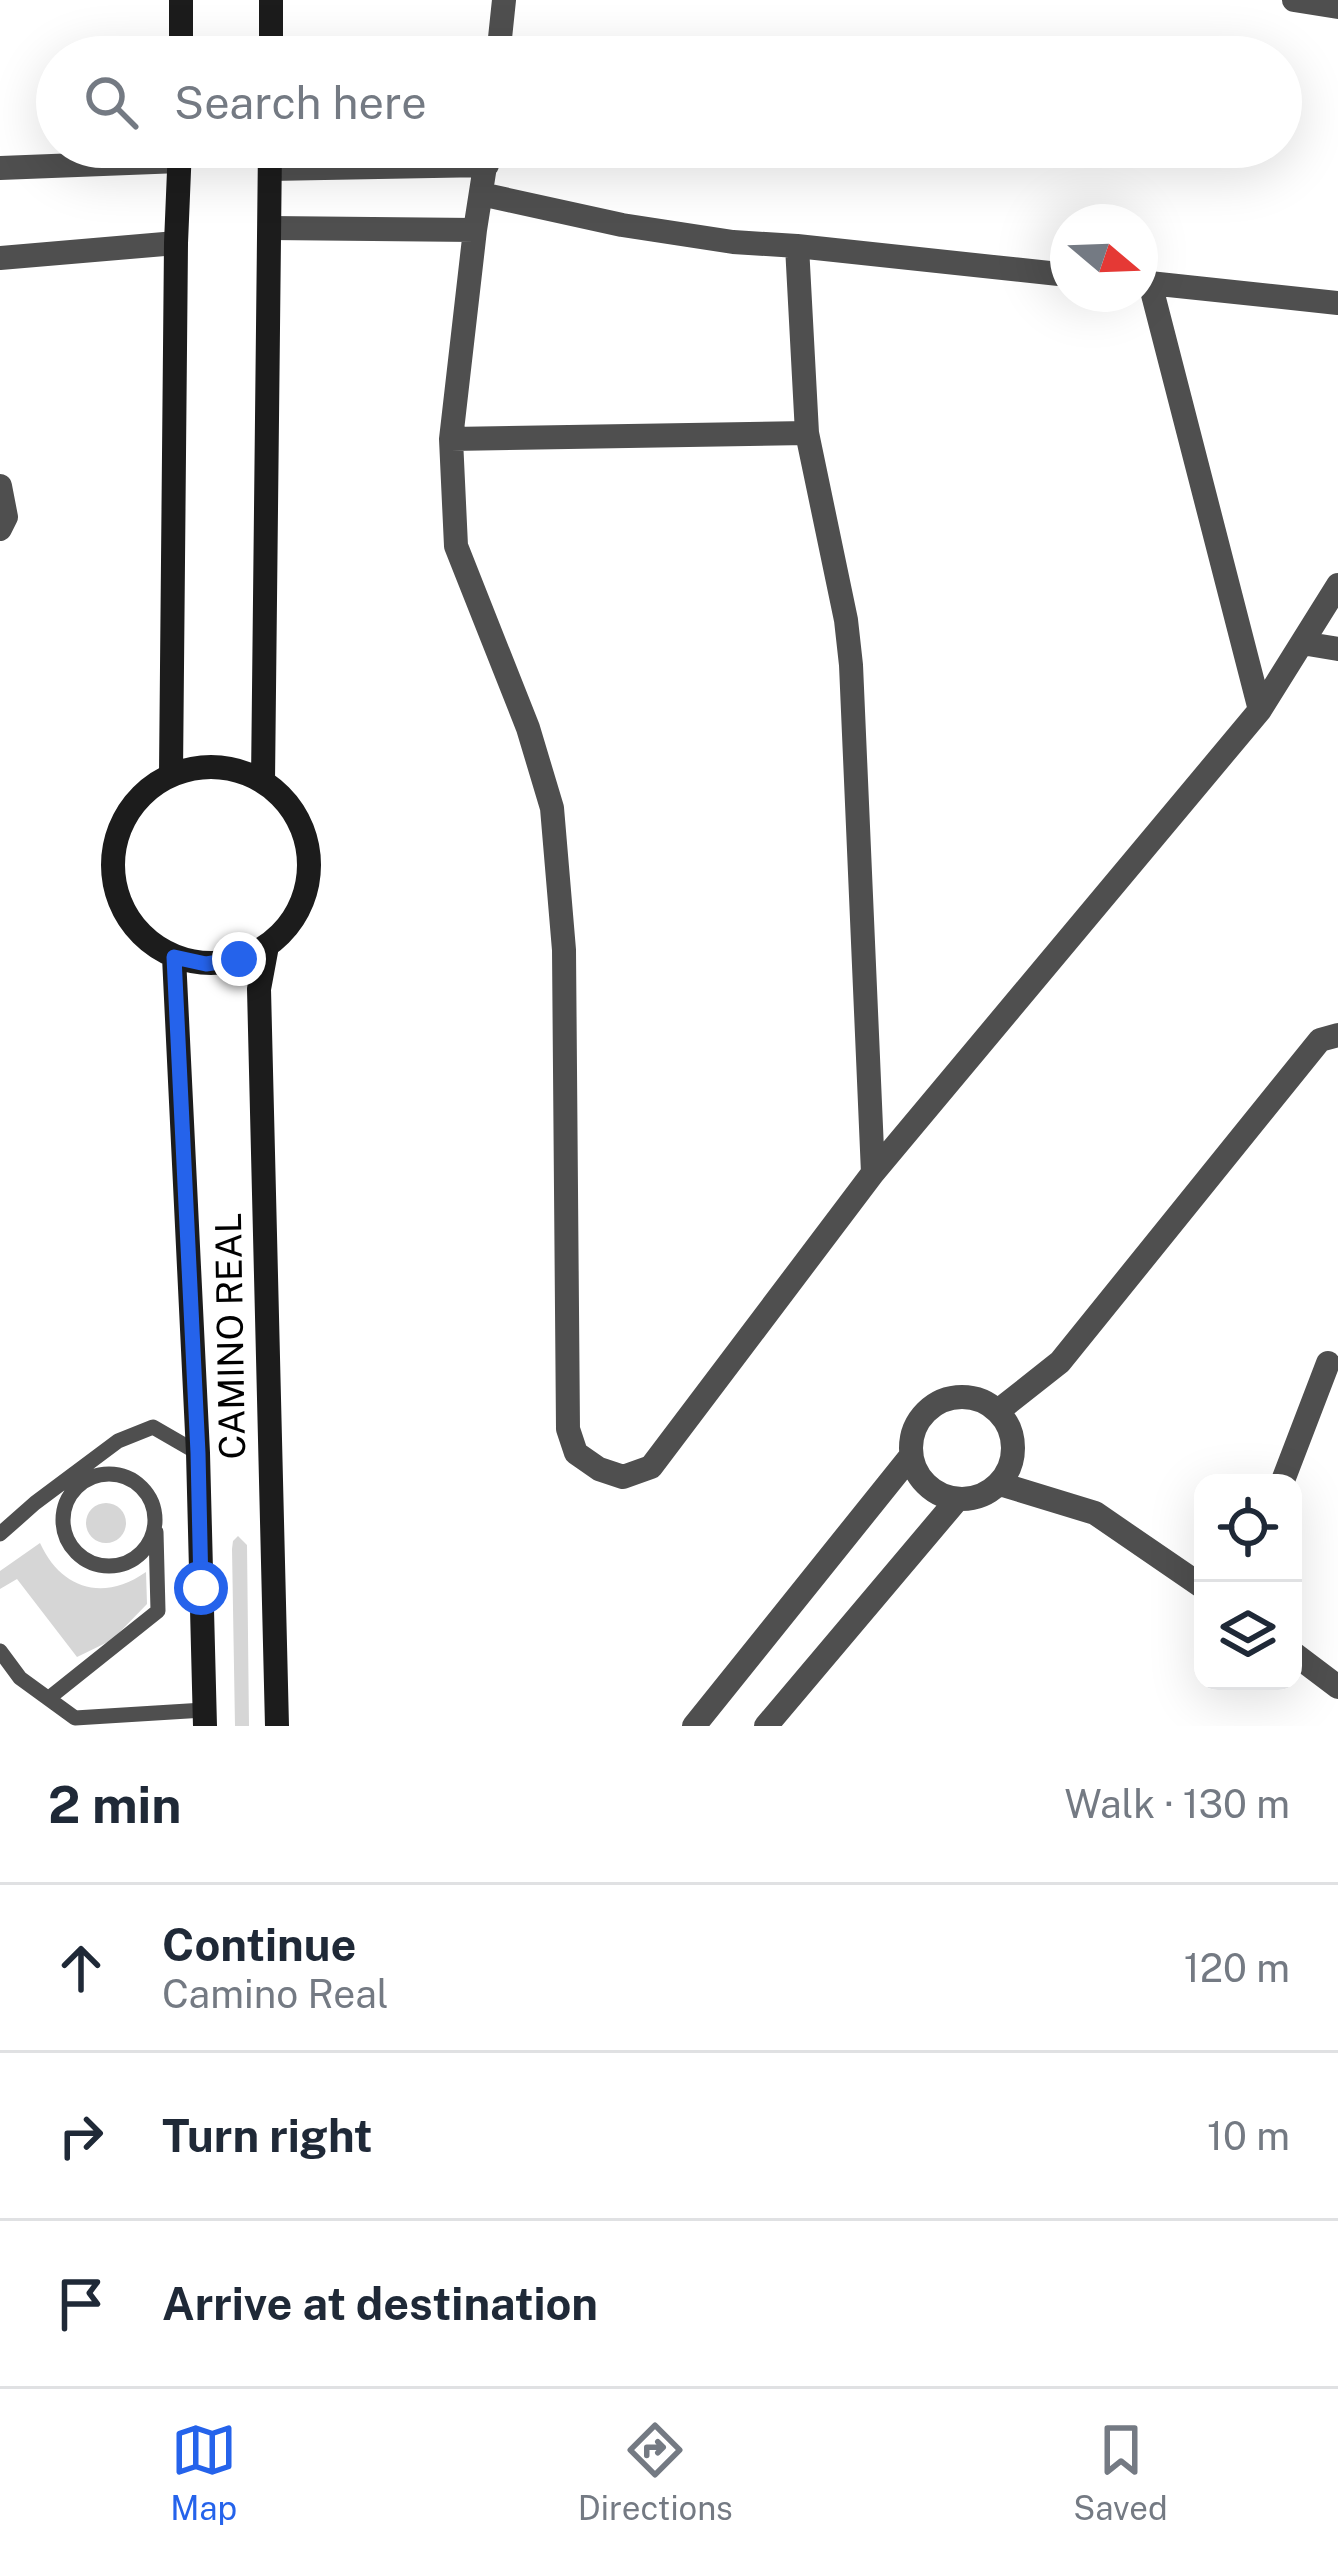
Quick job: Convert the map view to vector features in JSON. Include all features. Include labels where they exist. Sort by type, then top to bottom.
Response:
[{"type":"main road","points":[[181,0],[181,36]]},
{"type":"main road","points":[[271,0],[271,36]]},
{"type":"main road","points":[[171,774],[179,168]]},
{"type":"main road","points":[[263,782],[270,168]]},
{"type":"main road","points":[[202,766],[234,769],[263,782],[287,802],[303,831],[309,862],[304,894],[290,923],[268,946],[239,959],[206,964],[174,957],[146,940],[125,914],[114,883],[113,850],[124,819],[144,793],[171,774],[202,766]]},
{"type":"main road","name":"CAMINO REAL","points":[[268,946],[259,989],[277,1726]]},
{"type":"main road","name":"CAMINO REAL","points":[[174,957],[198,1453],[204,1718]]},
{"type":"street","points":[[500,36],[504,0]]},
{"type":"street","points":[[1294,0],[1338,7]]},
{"type":"street","points":[[0,168],[36,165]]},
{"type":"street","points":[[486,168],[451,439],[456,546],[528,728],[552,808],[564,950],[568,1430],[576,1453],[599,1469],[622,1477],[651,1467],[873,1173],[1260,710],[1338,585]]},
{"type":"street","points":[[481,194],[644,229],[733,242],[1050,272]]},
{"type":"street","points":[[270,227],[475,230]]},
{"type":"street","points":[[0,258],[176,243]]},
{"type":"street","points":[[797,246],[807,433],[851,665],[873,1173]]},
{"type":"street","points":[[1158,284],[1338,303]]},
{"type":"street","points":[[1153,312],[1260,710]]},
{"type":"street","points":[[451,439],[807,433]]},
{"type":"street","points":[[0,486],[6,517],[0,530]]},
{"type":"street","points":[[1303,643],[1338,649]]},
{"type":"street","points":[[998,1411],[1060,1362],[1320,1040],[1338,1035]]},
{"type":"street","points":[[1285,1474],[1328,1363]]},
{"type":"street","points":[[959,1396],[980,1399],[998,1411],[1012,1434],[1012,1461],[1000,1484],[980,1498],[956,1501],[933,1492],[917,1477],[910,1456],[911,1435],[921,1416],[938,1402],[959,1396]]},
{"type":"street","points":[[694,1726],[910,1456]]},
{"type":"street","points":[[1000,1484],[1095,1514],[1196,1582]]},
{"type":"street","points":[[766,1726],[956,1501]]},
{"type":"street","points":[[1302,1660],[1338,1687]]},
{"type":"lane","points":[[0,1534],[118,1441],[153,1427],[198,1453]]},
{"type":"lane","points":[[118,1441],[122,1474]]},
{"type":"lane","points":[[49,1698],[158,1611],[155,1524],[154,1508],[147,1493],[122,1474],[106,1473],[79,1484],[64,1508],[62,1523],[72,1550],[98,1565],[129,1562],[152,1539],[155,1524]]},
{"type":"lane","points":[[35,1503],[64,1508]]},
{"type":"lane","points":[[0,1651],[20,1678],[75,1718],[204,1718]]},
{"type":"shaded area","points":[[106,1503],[120,1509],[126,1523],[120,1537],[106,1543],[92,1537],[86,1523],[92,1509]]},
{"type":"shaded area","points":[[238,1536],[247,1545],[249,1726],[235,1726],[232,1549]]},
{"type":"shaded area","points":[[40,1543],[59,1571],[85,1586],[114,1587],[146,1572],[147,1604],[112,1640],[77,1657],[17,1579],[0,1589],[0,1571]]},
{"type":"route","points":[[201,1588],[174,957],[206,964],[239,959]]}]
